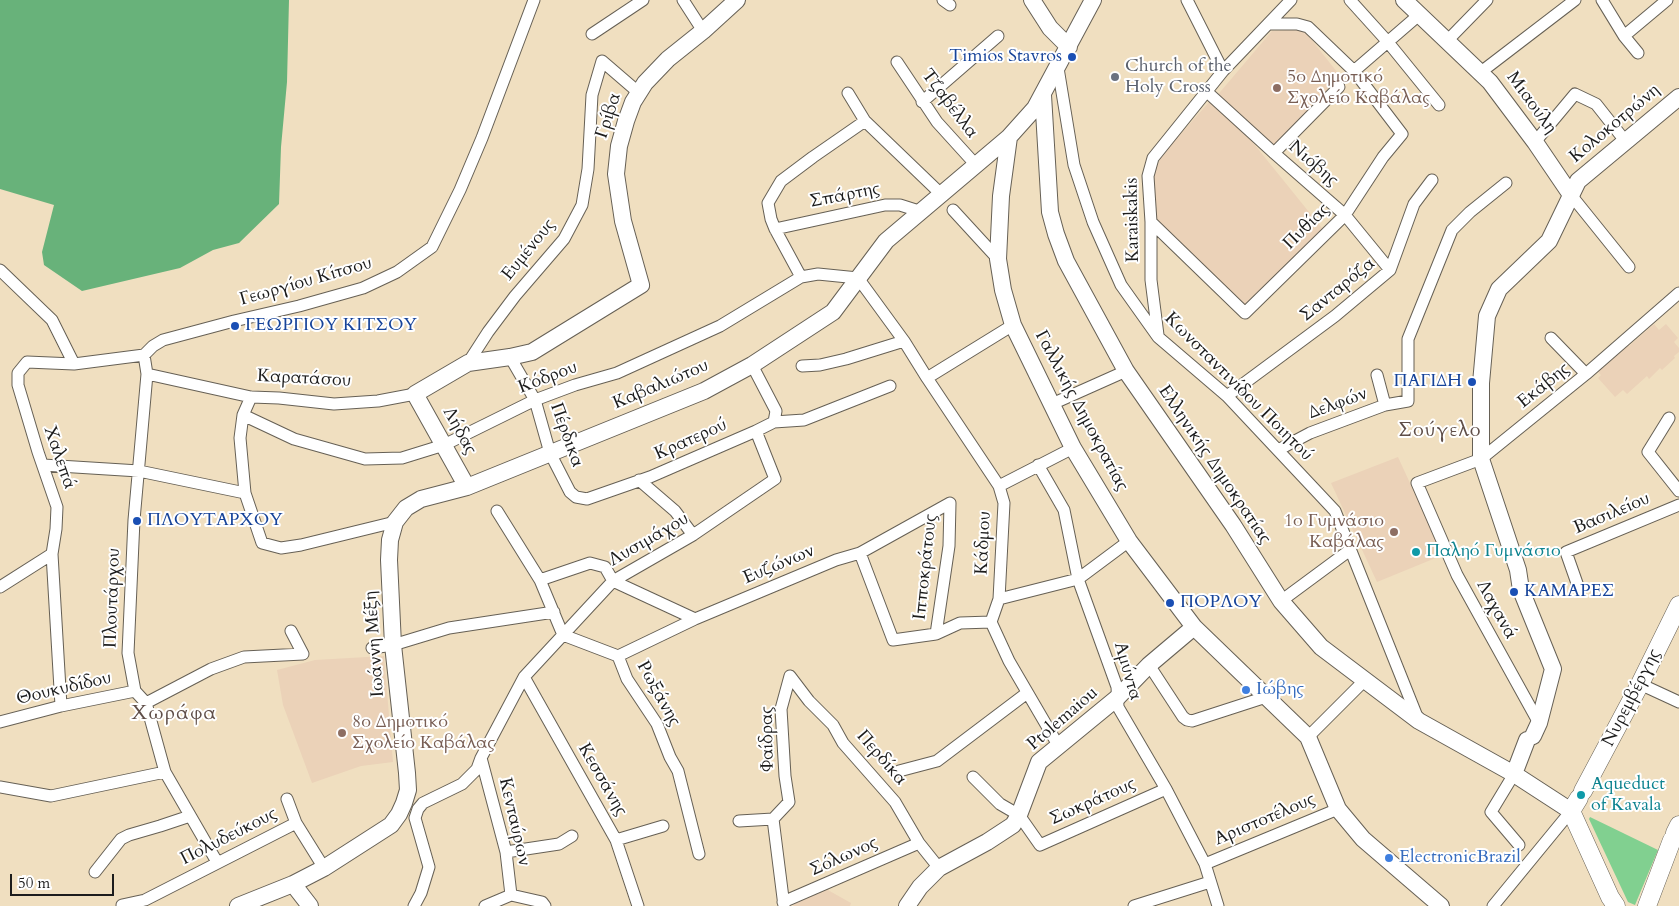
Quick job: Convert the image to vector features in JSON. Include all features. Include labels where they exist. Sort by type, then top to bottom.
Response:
[{"type":"main road","name":"Νυρεμβέργης","points":[[1578,800],[1640,684],[1679,605]]},
{"type":"main road","points":[[1578,800],[1612,903]]},
{"type":"main road","points":[[1647,906],[1675,833]]},
{"type":"street","name":"Γεωργίου Κίτσου","points":[[144,355],[163,340],[363,288],[397,272],[432,247],[460,190],[482,138],[534,0]]},
{"type":"street","points":[[592,34],[642,0]]},
{"type":"street","points":[[683,0],[704,31]]},
{"type":"street","name":"Γρίβα","points":[[641,285],[623,220],[616,174],[619,146],[626,121],[638,92],[645,83],[668,60],[704,31],[737,0]]},
{"type":"street","points":[[1032,0],[1050,28],[1068,47]]},
{"type":"street","points":[[1187,0],[1223,71]]},
{"type":"street","name":"Karaiskakis","points":[[1158,337],[1151,280],[1151,222],[1148,176],[1153,158],[1223,71],[1291,0]]},
{"type":"street","points":[[1350,0],[1387,41],[1439,105]]},
{"type":"street","name":"Μιαούλη","points":[[1404,0],[1490,82],[1535,142],[1571,195],[1629,268]]},
{"type":"street","points":[[1447,41],[1487,0]]},
{"type":"street","points":[[1481,72],[1576,0]]},
{"type":"street","points":[[1602,0],[1624,36],[1638,53]]},
{"type":"street","points":[[1624,36],[1667,0]]},
{"type":"street","points":[[1009,137],[1029,116],[1043,94],[1092,1]]},
{"type":"street","points":[[1268,24],[1297,24],[1308,27],[1354,71],[1420,14]]},
{"type":"street","points":[[922,102],[998,36]]},
{"type":"street","name":"Ευμένους","points":[[468,362],[515,296],[564,239],[582,205],[588,169],[592,95],[602,61],[638,92]]},
{"type":"street","name":"Τζαβέλλα","points":[[897,62],[937,122],[976,165]]},
{"type":"street","name":"Κωνσταντινίδου Ποιητού","points":[[1058,68],[1074,165],[1093,222],[1121,285],[1158,337],[1227,396],[1335,511],[1419,721]]},
{"type":"street","name":"Πυθίας","points":[[1151,222],[1245,313],[1345,215],[1383,157],[1402,134],[1354,71]]},
{"type":"street","points":[[1274,153],[1339,87]]},
{"type":"street","name":"Νιόβης","points":[[1206,91],[1345,215],[1390,270]]},
{"type":"street","points":[[848,93],[865,121],[942,195]]},
{"type":"street","name":"Ελληνικής Δημοκρατίας","points":[[1043,94],[1050,212],[1066,262],[1126,371],[1232,525],[1281,601],[1321,647],[1419,721],[1514,774],[1578,800]]},
{"type":"street","points":[[1535,142],[1575,94],[1596,104],[1626,142]]},
{"type":"street","name":"Κολοκοτρώνη","points":[[1514,774],[1533,733],[1553,669],[1522,590],[1518,570],[1481,460],[1481,383],[1487,316],[1499,289],[1549,241],[1578,181],[1679,97]]},
{"type":"street","points":[[802,277],[775,229],[768,204],[781,181],[865,121]]},
{"type":"street","name":"Καβαλιώτου","points":[[395,522],[406,508],[421,499],[467,487],[704,391],[752,365],[833,312],[886,241],[1009,137]]},
{"type":"street","name":"Γαλλικής Δημοκρατίας","points":[[1009,137],[1002,196],[998,259],[1003,290],[1013,325],[1073,448],[1129,541],[1194,627],[1308,737],[1338,809],[1363,839],[1434,904]]},
{"type":"street","name":"Σανταρόζα","points":[[1227,396],[1335,316],[1390,270],[1414,204],[1432,180]]},
{"type":"street","name":"Δελφών","points":[[1278,450],[1310,433],[1385,405],[1408,400],[1408,339],[1452,230],[1506,182]]},
{"type":"street","name":"Σπάρτης","points":[[775,229],[885,205],[900,205],[922,212]]},
{"type":"street","points":[[953,210],[998,259]]},
{"type":"street","points":[[0,270],[52,320],[74,364],[144,355]]},
{"type":"street","name":"Κόδρου","points":[[243,415],[294,439],[365,459],[402,458],[444,445],[535,400],[575,385],[617,373],[712,330],[802,277],[818,274],[858,278]]},
{"type":"street","name":"Κάδμου","points":[[858,278],[904,341],[926,378],[999,486],[1004,503],[999,599],[991,622]]},
{"type":"street","name":"Καρατάσου","points":[[147,374],[251,397],[334,404],[378,401],[415,394],[468,362],[510,357],[532,352],[641,285]]},
{"type":"street","name":"Εκάβης","points":[[1416,483],[1481,460],[1586,374],[1679,293]]},
{"type":"street","points":[[926,378],[1013,325]]},
{"type":"street","points":[[1551,338],[1586,374]]},
{"type":"street","points":[[802,366],[820,365],[846,359],[904,341]]},
{"type":"street","name":"Πλουτάρχου","points":[[144,355],[147,374],[134,520],[128,653],[135,690],[146,703],[166,772],[217,862]]},
{"type":"street","name":"Πέρδικα","points":[[510,357],[535,400],[550,453],[570,492],[576,497]]},
{"type":"street","name":"Χαλεπά","points":[[61,706],[52,554],[58,507],[18,385],[18,373],[27,362],[74,364]]},
{"type":"street","points":[[752,365],[776,410],[774,422]]},
{"type":"street","points":[[1052,404],[1126,371]]},
{"type":"street","name":"Δελφών","points":[[1377,375],[1385,405]]},
{"type":"street","points":[[756,431],[774,422],[804,420],[890,386]]},
{"type":"street","name":"Λήδας","points":[[415,394],[467,487]]},
{"type":"street","points":[[251,397],[243,415],[240,438],[245,493],[262,543],[281,548],[301,545],[395,522]]},
{"type":"street","points":[[1669,418],[1648,452],[1679,491]]},
{"type":"street","name":"Κρατερού","points":[[576,497],[587,499],[650,477],[756,431]]},
{"type":"street","name":"Λυσιμάχου","points":[[414,906],[421,893],[429,867],[415,818],[418,809],[423,803],[462,784],[477,769],[524,677],[613,581],[693,535],[775,479],[756,431]]},
{"type":"street","points":[[999,486],[1073,448]]},
{"type":"street","points":[[43,465],[139,471],[245,493]]},
{"type":"street","name":"Αμύντα","points":[[1038,465],[1064,510],[1078,579],[1117,687],[1118,708],[1166,789],[1205,864],[1218,906]]},
{"type":"street","name":"Κρατερού","points":[[639,480],[675,511],[693,535]]},
{"type":"street","name":"Λαχανά","points":[[1416,483],[1456,575],[1533,733]]},
{"type":"street","name":"Ευζώνων","points":[[618,656],[695,619],[836,560],[860,553],[950,503]]},
{"type":"street","name":"Ιπποκράτους","points":[[936,634],[949,546],[950,503]]},
{"type":"street","name":"Βασιλείου","points":[[1579,589],[1566,552],[1679,504]]},
{"type":"street","points":[[497,511],[540,580],[563,635]]},
{"type":"street","name":"Ιωάννη Μέξη","points":[[238,906],[294,884],[324,868],[392,825],[404,803],[408,790],[407,773],[393,645],[389,560],[390,540],[395,522]]},
{"type":"street","points":[[999,599],[1078,579],[1129,541]]},
{"type":"street","points":[[1281,601],[1350,550]]},
{"type":"street","points":[[860,553],[893,640],[936,634],[960,624],[991,622],[1026,693],[1058,745]]},
{"type":"street","points":[[0,587],[52,554]]},
{"type":"street","points":[[540,580],[590,562],[605,567],[613,581],[695,619]]},
{"type":"street","points":[[372,648],[393,645],[449,628],[554,612]]},
{"type":"street","name":"Ptolemaiou","points":[[907,906],[920,887],[939,868],[987,842],[1012,825],[1019,815],[1039,762],[1117,698],[1149,665],[1194,627]]},
{"type":"street","points":[[146,703],[211,669],[244,657],[303,654],[292,630]]},
{"type":"street","name":"Ρωξάνης","points":[[563,635],[618,656],[627,679],[657,724],[670,757],[678,771],[699,854]]},
{"type":"street","points":[[1149,665],[1183,717],[1187,720],[1192,721],[1266,697]]},
{"type":"street","name":"Φαίδρας","points":[[773,819],[789,802],[785,776],[781,709],[790,676]]},
{"type":"street","name":"Περδίκα","points":[[790,676],[809,701],[833,725],[843,743],[895,802],[919,843],[939,868]]},
{"type":"street","name":"Κεσσάνης","points":[[524,677],[616,840],[638,906]]},
{"type":"street","points":[[1308,737],[1365,680]]},
{"type":"street","points":[[1640,684],[1679,702]]},
{"type":"street","name":"Θουκυδίδου","points":[[0,722],[135,690]]},
{"type":"street","points":[[899,772],[937,761],[1026,693]]},
{"type":"street","name":"Κενταύρων","points":[[481,758],[506,852],[511,895]]},
{"type":"street","points":[[0,787],[51,796],[166,772]]},
{"type":"street","points":[[1514,774],[1491,812],[1519,845]]},
{"type":"street","name":"Σωκράτους","points":[[973,777],[1000,804],[1019,815],[1040,845],[1166,789]]},
{"type":"street","points":[[287,799],[296,823],[324,868]]},
{"type":"street","name":"Νυρεμβέργης","points":[[1493,906],[1578,800]]},
{"type":"street","name":"Αριστοτέλους","points":[[1205,864],[1338,809]]},
{"type":"street","points":[[95,872],[121,839],[190,816]]},
{"type":"street","points":[[738,821],[773,819],[783,904]]},
{"type":"street","name":"Πολυδεύκους","points":[[122,905],[145,900],[296,823]]},
{"type":"street","points":[[616,840],[663,826]]},
{"type":"street","points":[[506,852],[559,844],[572,836]]},
{"type":"street","name":"Σόλωνος","points":[[783,904],[919,843]]},
{"type":"street","points":[[1134,906],[1210,882]]},
{"type":"street","points":[[294,884],[310,906]]},
{"type":"street","points":[[485,906],[511,895],[542,902],[545,906]]},
{"type":"shaded area","name":"5ο Δημοτικό Σχολείο Καβάλας","points":[[1303,29],[1341,77],[1273,150],[1215,98],[1272,31]]},
{"type":"shaded area","points":[[1211,100],[1254,144],[1326,233],[1248,312],[1154,222],[1153,175],[1162,155]]},
{"type":"shaded area","points":[[1654,324],[1659,330],[1666,324],[1678,338],[1674,342],[1679,348],[1679,352],[1662,370],[1660,368],[1649,379],[1647,376],[1627,394],[1623,390],[1615,397],[1598,378],[1601,375],[1595,369],[1626,342],[1629,346]]},
{"type":"shaded area","name":"1ο Γυμνάσιο Καβάλας","points":[[1398,457],[1443,555],[1377,582],[1331,483]]},
{"type":"shaded area","name":"8ο Δημοτικό Σχολείο Καβάλας","points":[[384,656],[393,762],[361,766],[312,783],[283,705],[277,670],[315,660]]},
{"type":"shaded area","points":[[826,889],[851,903],[850,906],[793,906],[796,901]]},
{"type":"green space","points":[[0,0],[289,0],[287,82],[281,147],[279,204],[239,243],[213,250],[180,268],[82,291],[44,265],[42,252],[54,205],[0,189]]},
{"type":"green space","points":[[1590,817],[1658,850],[1635,905],[1628,902],[1589,819]]},
{"type":"place","name":"Timios Stavros","points":[[1072,57]]},
{"type":"place","name":"Church of the Holy Cross","points":[[1115,77]]},
{"type":"place","name":"5ο Δημοτικό Σχολείο Καβάλας","points":[[1277,88]]},
{"type":"place","name":"ΓΕΩΡΓΙΟΥ ΚΙΤΣΟΥ","points":[[235,326]]},
{"type":"place","name":"ΠΑΓΙΔΗ","points":[[1472,382]]},
{"type":"place","name":"ΠΛΟΥΤΑΡΧΟΥ","points":[[137,521]]},
{"type":"place","name":"1ο Γυμνάσιο Καβάλας","points":[[1394,532]]},
{"type":"place","name":"Παληό Γυμνάσιο","points":[[1416,552]]},
{"type":"place","name":"ΚΑΜΑΡΕΣ","points":[[1514,592]]},
{"type":"place","name":"ΠΟΡΛΟΥ","points":[[1170,603]]},
{"type":"place","name":"Ιώβης","points":[[1246,690]]},
{"type":"place","name":"8ο Δημοτικό Σχολείο Καβάλας","points":[[342,733]]},
{"type":"place","name":"Aqueduct of Kavala","points":[[1581,795]]},
{"type":"place","name":"ElectronicBrazil","points":[[1389,858]]},
{"type":"district","name":"Σούγελο","points":[[1440,431]]},
{"type":"district","name":"Χωράφα","points":[[174,714]]}]
